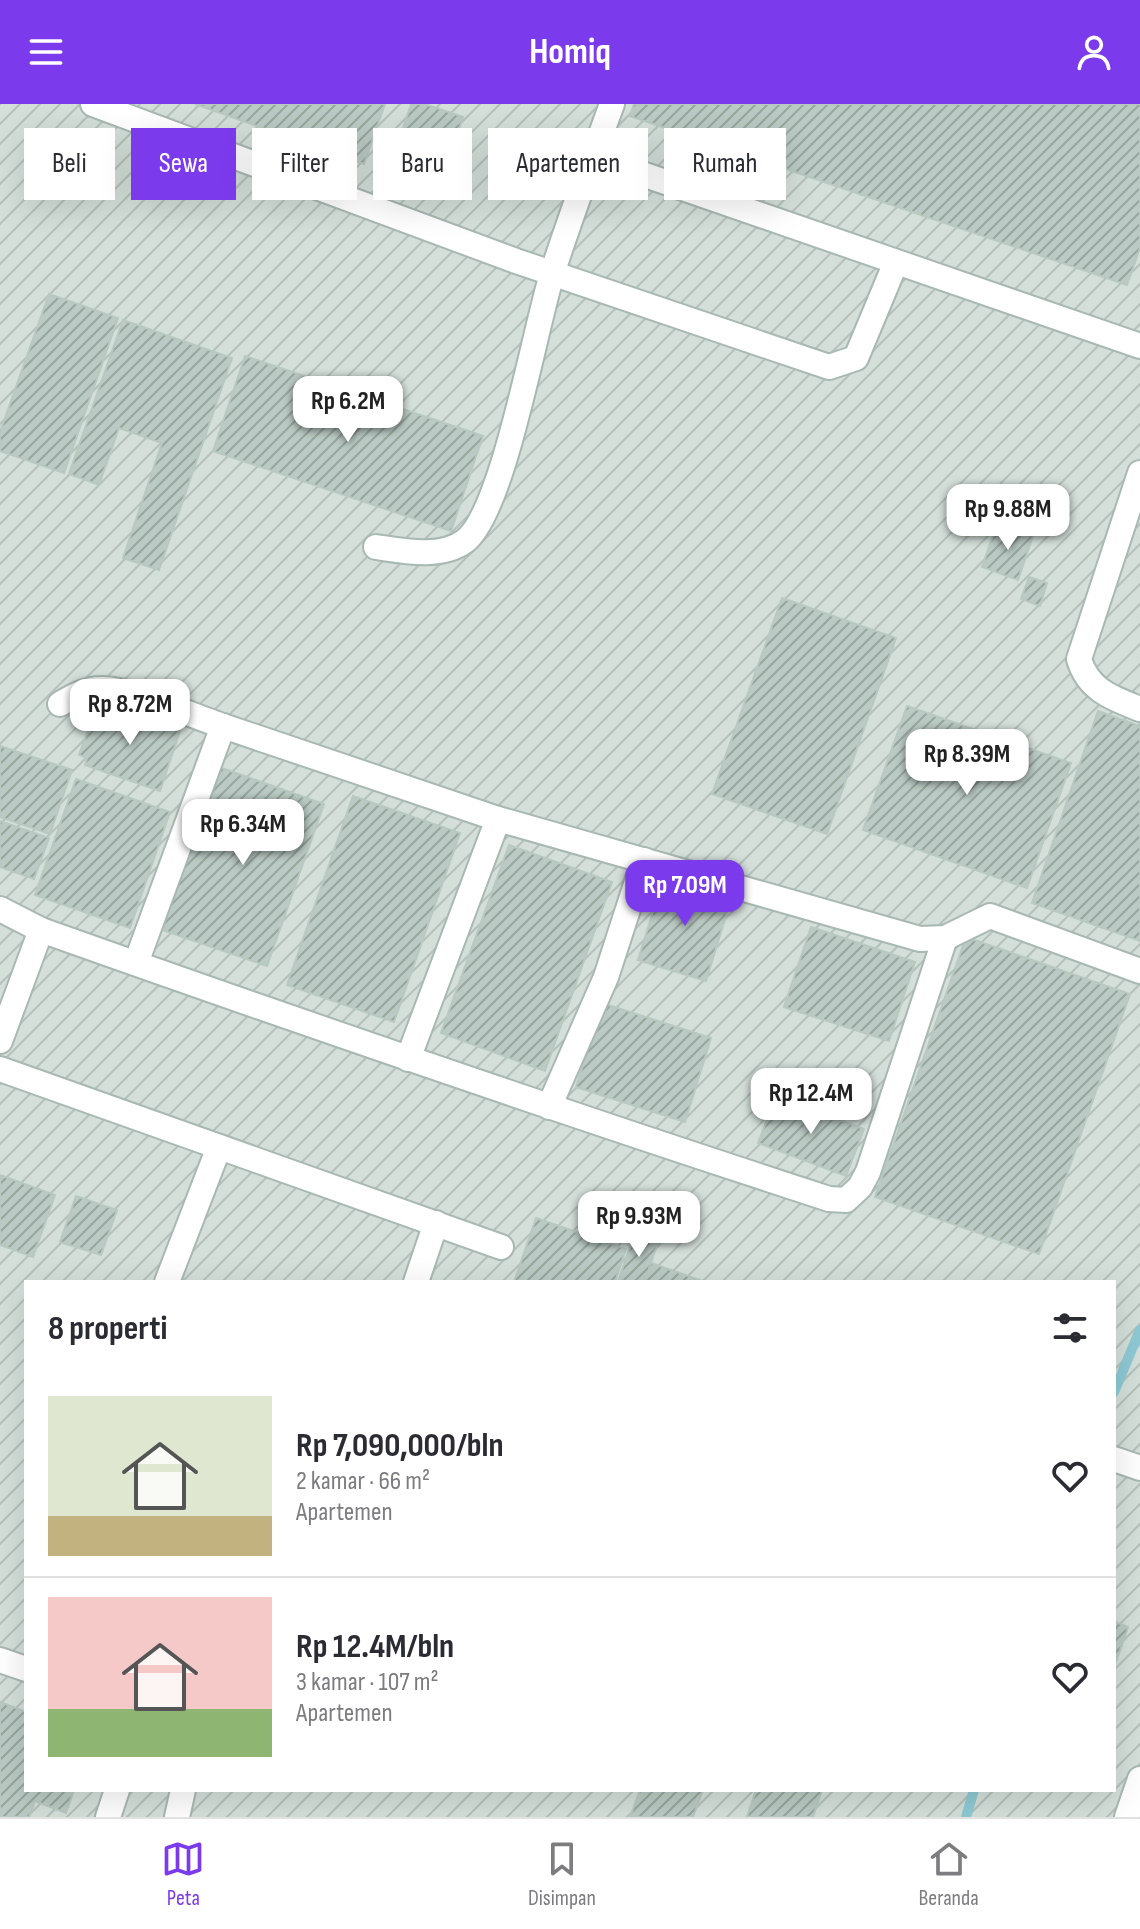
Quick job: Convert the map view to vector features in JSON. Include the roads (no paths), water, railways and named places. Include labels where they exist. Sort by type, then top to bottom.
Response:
[{"type":"lane","points":[[93,104],[552,273],[829,367],[856,358],[896,262]]},
{"type":"lane","points":[[603,128],[612,104]]},
{"type":"lane","points":[[648,176],[1140,346]]},
{"type":"lane","points":[[376,547],[410,552],[445,549],[464,542],[482,520],[496,488],[552,273],[578,200]]},
{"type":"lane","points":[[1140,473],[1129,544],[1079,659],[1089,683],[1112,698],[1140,709]]},
{"type":"lane","points":[[60,704],[80,693],[101,689],[121,691],[498,819],[920,939],[945,938],[990,916],[1140,971]]},
{"type":"lane","points":[[136,963],[223,726]]},
{"type":"lane","points":[[408,1059],[498,819]]},
{"type":"lane","points":[[549,1107],[606,977],[644,860]]},
{"type":"lane","points":[[0,909],[41,930],[408,1059],[829,1199],[846,1200],[860,1187],[868,1172],[945,938]]},
{"type":"lane","points":[[0,1041],[41,930]]},
{"type":"lane","points":[[0,1069],[501,1247]]},
{"type":"lane","points":[[168,1280],[219,1147]]},
{"type":"lane","points":[[417,1280],[436,1223]]},
{"type":"lane","points":[[1116,1460],[1140,1468]]},
{"type":"lane","points":[[0,1660],[24,1668]]},
{"type":"lane","points":[[1127,1817],[1140,1779]]},
{"type":"lane","points":[[108,1817],[116,1792]]},
{"type":"lane","points":[[177,1817],[183,1792]]},
{"type":"waterway","points":[[1116,1387],[1140,1330]]},
{"type":"waterway","points":[[966,1817],[973,1792]]}]
